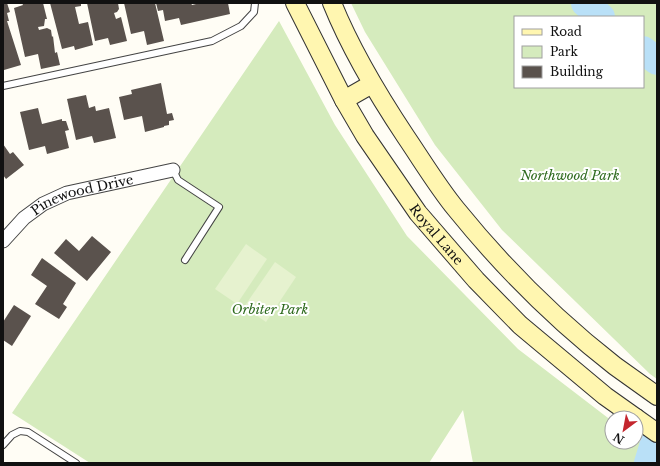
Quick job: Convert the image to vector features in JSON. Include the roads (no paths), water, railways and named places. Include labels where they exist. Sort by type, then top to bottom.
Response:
[{"type":"main road","name":"Royal Lane","points":[[295,3],[344,100],[365,136],[418,213],[493,297],[526,330],[605,396],[625,410]]},
{"type":"main road","points":[[332,3],[338,18],[372,84],[437,184],[456,209],[490,249],[515,275],[576,333],[615,366],[657,396]]},
{"type":"main road","points":[[344,100],[372,84]]},
{"type":"main road","name":"Royal Lane","points":[[644,424],[657,433]]},
{"type":"street","name":"Pinewood Drive","points":[[3,241],[24,218],[43,204],[67,193],[173,170]]},
{"type":"lane","points":[[3,86],[212,41],[241,26],[254,12],[254,3]]},
{"type":"lane","points":[[173,170],[178,180],[219,207],[185,260]]},
{"type":"lane","points":[[3,445],[12,435],[20,431],[28,432],[76,463]]},
{"type":"waterway","points":[[585,3],[600,16]]},
{"type":"waterway","points":[[644,51],[657,61]]},
{"type":"waterway","points":[[648,463],[657,434]]},
{"type":"park label","name":"Northwood Park","points":[[570,175]]},
{"type":"park label","name":"Orbiter Park","points":[[270,309]]}]
